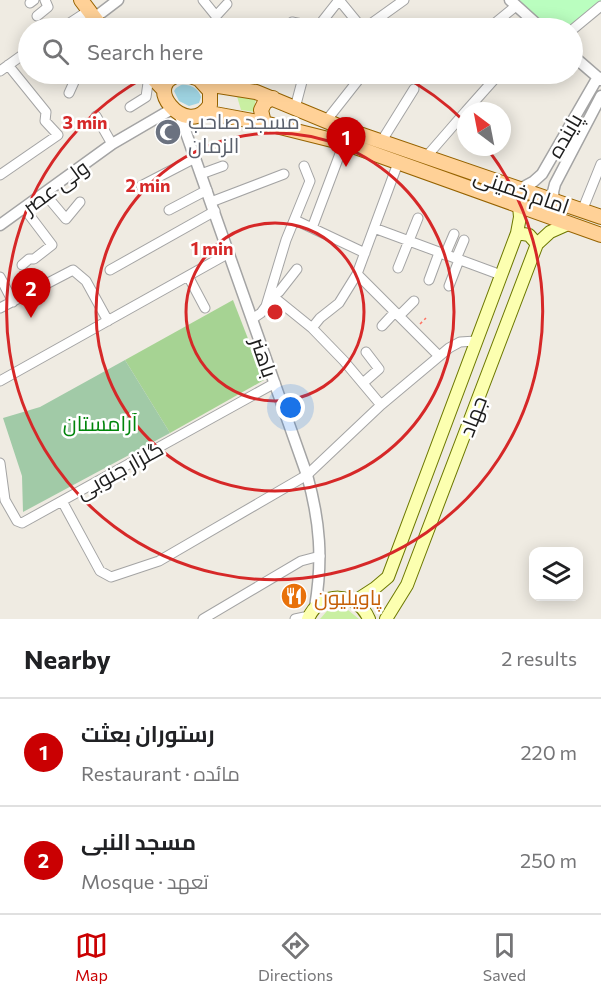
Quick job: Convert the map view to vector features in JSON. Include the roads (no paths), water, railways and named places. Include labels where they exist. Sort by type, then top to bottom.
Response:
[{"type":"main road","points":[[159,84],[164,90]]},
{"type":"main road","points":[[167,84],[164,90],[165,99],[176,111],[192,116],[204,112],[211,100],[206,84]]},
{"type":"main road","name":"امام خمینی","points":[[223,84],[256,92],[381,142],[601,217]]},
{"type":"main road","points":[[264,123],[261,110],[265,102],[273,98]]},
{"type":"main road","name":"امام خمینی","points":[[204,112],[264,123],[344,143],[601,236]]},
{"type":"main road","name":"جهاد","points":[[388,577],[517,232],[520,217],[519,206]]},
{"type":"main road","points":[[517,232],[529,235],[537,244],[550,232],[568,224]]},
{"type":"main road","name":"جهاد","points":[[386,619],[407,585],[537,244]]},
{"type":"main road","points":[[355,601],[388,577],[393,584],[407,585]]},
{"type":"main road","points":[[310,614],[330,598],[339,597],[355,601],[363,608],[369,619]]},
{"type":"street","points":[[37,16],[48,7],[45,0]]},
{"type":"street","points":[[91,15],[118,0]]},
{"type":"street","points":[[204,0],[216,16],[227,4]]},
{"type":"street","points":[[325,18],[339,0],[354,18]]},
{"type":"street","points":[[378,18],[404,0]]},
{"type":"street","points":[[498,18],[512,2],[529,18]]},
{"type":"street","points":[[583,21],[601,6]]},
{"type":"street","points":[[18,58],[4,68],[18,83]]},
{"type":"street","points":[[583,65],[600,79]]},
{"type":"street","name":"پاینده","points":[[520,189],[532,183],[542,174],[600,79]]},
{"type":"street","points":[[0,175],[58,135],[45,120],[46,112],[19,84]]},
{"type":"street","points":[[69,93],[73,84]]},
{"type":"street","points":[[130,107],[146,97],[148,84]]},
{"type":"street","points":[[295,108],[301,84]]},
{"type":"street","points":[[326,121],[355,84]]},
{"type":"street","points":[[474,102],[490,84]]},
{"type":"street","points":[[381,142],[414,89]]},
{"type":"street","name":"پاینده","points":[[554,201],[555,184],[601,96]]},
{"type":"street","name":"ولی عصر","points":[[0,225],[112,144],[176,111]]},
{"type":"street","name":"باهنر","points":[[176,111],[207,190],[307,475],[319,532],[320,556],[319,582],[310,614]]},
{"type":"street","points":[[96,116],[112,144]]},
{"type":"street","points":[[426,157],[457,121]]},
{"type":"street","points":[[312,228],[344,143]]},
{"type":"street","points":[[141,186],[195,158]]},
{"type":"street","points":[[312,328],[320,318],[339,303],[357,274],[398,163]]},
{"type":"street","points":[[582,211],[601,164]]},
{"type":"street","points":[[201,174],[223,166]]},
{"type":"street","points":[[252,319],[261,313],[270,294],[286,240],[310,181],[304,166]]},
{"type":"street","points":[[110,270],[213,207],[284,174]]},
{"type":"street","points":[[169,210],[207,190]]},
{"type":"street","points":[[45,194],[66,219],[80,202]]},
{"type":"street","points":[[22,264],[29,259],[34,259],[52,245],[24,208]]},
{"type":"street","points":[[398,268],[418,218]]},
{"type":"street","points":[[295,220],[365,253]]},
{"type":"street","points":[[374,228],[501,275]]},
{"type":"street","points":[[429,280],[454,234]]},
{"type":"street","points":[[449,286],[464,240]]},
{"type":"street","points":[[0,381],[229,253]]},
{"type":"street","points":[[270,294],[279,292],[297,269]]},
{"type":"street","points":[[0,308],[73,270],[86,280],[108,321]]},
{"type":"street","points":[[357,274],[438,356]]},
{"type":"street","points":[[188,276],[205,308]]},
{"type":"street","points":[[0,277],[13,302]]},
{"type":"street","points":[[270,294],[312,328],[381,405]]},
{"type":"street","points":[[382,326],[414,301]]},
{"type":"street","points":[[62,501],[100,571],[111,577],[159,561],[307,475],[381,405],[438,356],[460,342],[476,341]]},
{"type":"street","points":[[363,383],[379,369],[366,352]]},
{"type":"street","name":"گلزار جنوبی","points":[[0,463],[5,500],[16,521],[22,523],[275,383]]},
{"type":"street","points":[[203,619],[301,561],[320,556]]},
{"type":"street","points":[[295,619],[310,614]]},
{"type":"water","points":[[181,85],[188,85],[196,89],[201,97],[199,103],[189,106],[179,101],[174,91]]},
{"type":"place","name":"مسجد صاحب الزمان","points":[[168,132]]},
{"type":"place","name":"رستوران بعثت","points":[[346,167]]},
{"type":"place","name":"مسجد النبی","points":[[31,318]]},
{"type":"place","name":"پاویلیون","points":[[294,596]]},
{"type":"park label","name":"آرامستان","points":[[100,422]]}]
